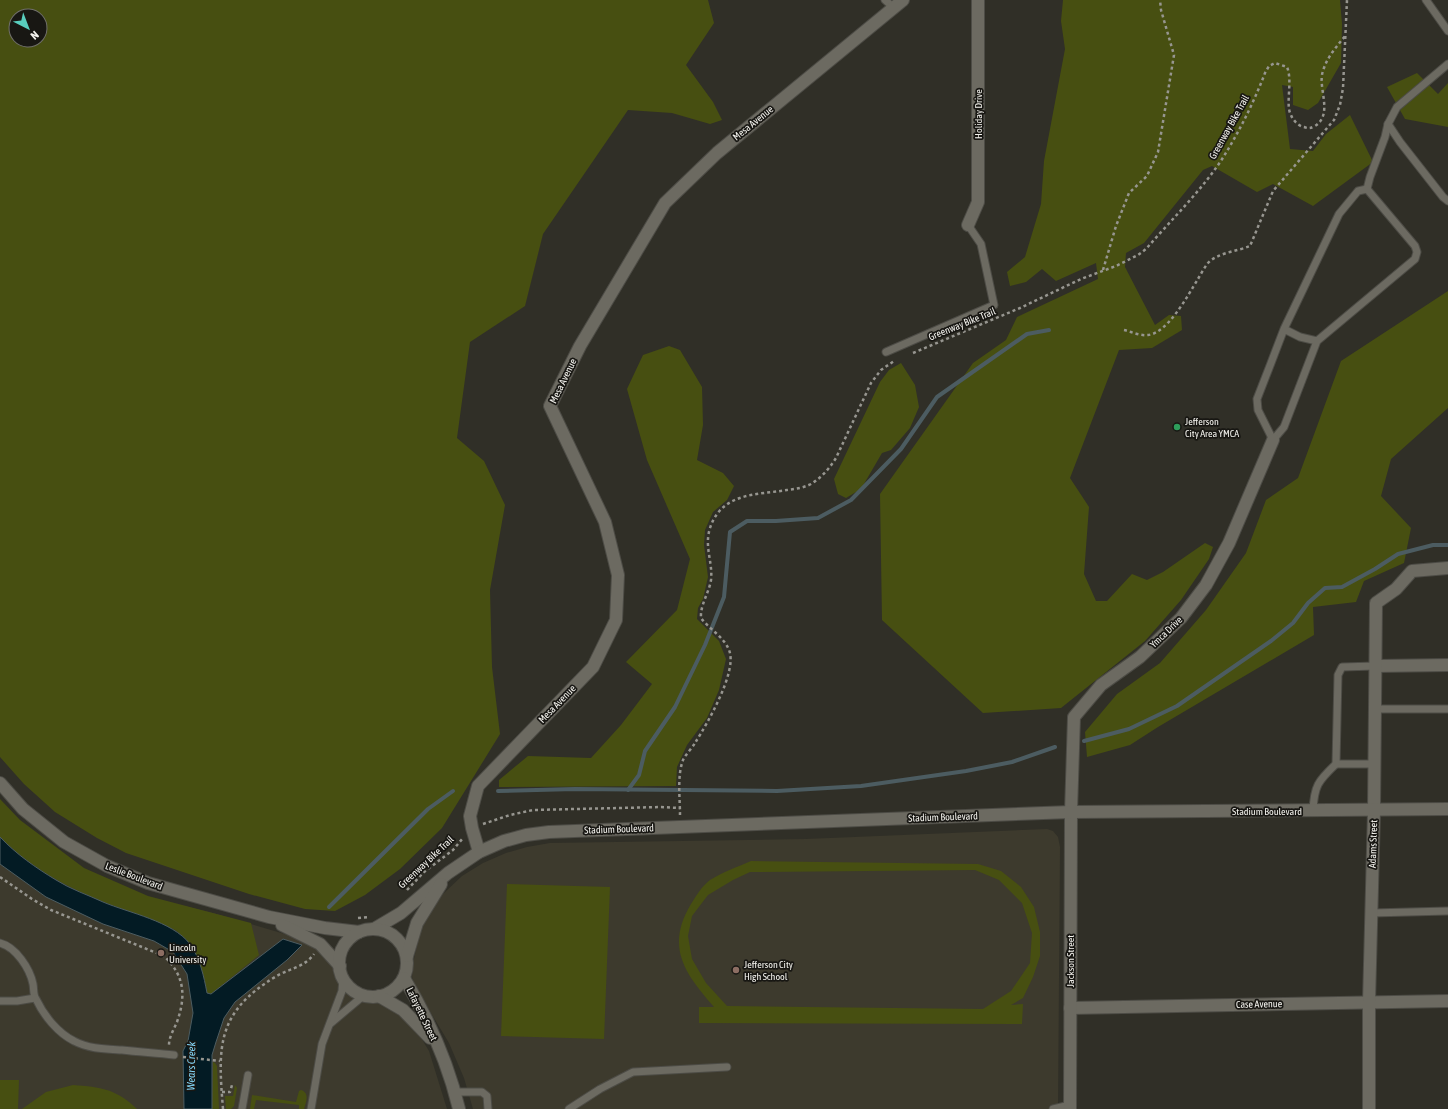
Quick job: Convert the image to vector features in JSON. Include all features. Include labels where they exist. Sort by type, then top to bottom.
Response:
[{"type":"street","name":"Holiday Drive","points":[[968,225],[978,202],[978,0]]},
{"type":"street","name":"Mesa Avenue","points":[[479,852],[470,816],[478,786],[593,667],[616,620],[618,575],[605,522],[550,406],[580,346],[664,203],[717,152],[894,3]]},
{"type":"street","name":"Ymca Drive","points":[[1071,812],[1074,717],[1101,685],[1140,657],[1181,618],[1206,585],[1229,543],[1273,440]]},
{"type":"street","name":"Adams Street","points":[[1369,1109],[1369,1002],[1374,811],[1376,603],[1396,589],[1412,571],[1448,568]]},
{"type":"street","points":[[1375,666],[1448,665]]},
{"type":"street","name":"Leslie Boulevard","points":[[0,783],[23,809],[64,842],[107,866],[148,883],[269,918],[325,928],[359,932]]},
{"type":"street","name":"Stadium Boulevard","points":[[374,929],[401,913],[448,873],[479,852],[504,841],[526,835],[549,832],[1071,812],[1374,811],[1448,809]]},
{"type":"street","name":"Jackson Street","points":[[1070,1107],[1071,812]]},
{"type":"street","name":"Stadium Boulevard","points":[[407,956],[417,923],[448,873]]},
{"type":"street","name":"Leslie Boulevard","points":[[269,918],[320,944],[341,972]]},
{"type":"street","points":[[374,929],[386,931],[396,937],[403,945],[407,956],[407,967],[404,978],[397,987],[389,993],[379,996],[363,996],[350,987],[341,972],[340,955],[345,944],[353,936],[359,932],[374,929]]},
{"type":"street","name":"Lafayette Street","points":[[404,978],[417,1001],[440,1050],[455,1092],[459,1109]]},
{"type":"street","name":"Lafayette Street","points":[[379,996],[403,1010],[421,1027],[440,1050]]},
{"type":"street","name":"Case Avenue","points":[[1070,1008],[1448,1001]]},
{"type":"lane","points":[[1426,0],[1448,31]]},
{"type":"lane","points":[[1367,189],[1388,124],[1397,107],[1448,64]]},
{"type":"lane","points":[[1388,124],[1400,142],[1443,197],[1448,201]]},
{"type":"lane","points":[[1367,189],[1415,246],[1417,252],[1415,259],[1316,341],[1284,427],[1273,440],[1258,410],[1257,399],[1284,329],[1339,214],[1358,191],[1367,189]]},
{"type":"lane","points":[[886,352],[994,305],[981,244],[968,225]]},
{"type":"lane","points":[[1284,329],[1300,337],[1316,341]]},
{"type":"lane","points":[[1336,764],[1338,675],[1342,667],[1375,666]]},
{"type":"lane","points":[[1375,709],[1448,709]]},
{"type":"lane","points":[[1313,811],[1314,794],[1320,779],[1336,764],[1374,764]]},
{"type":"lane","points":[[1371,913],[1448,911]]},
{"type":"lane","points":[[0,943],[6,945],[12,950],[29,971],[35,998],[54,1025],[63,1034],[75,1042],[92,1048],[174,1055]]},
{"type":"lane","points":[[311,1109],[322,1044],[342,991],[341,972]]},
{"type":"lane","points":[[329,1025],[363,996]]},
{"type":"lane","points":[[0,1001],[17,1001],[35,998]]},
{"type":"lane","points":[[569,1109],[600,1089],[633,1072],[727,1067]]},
{"type":"lane","points":[[242,1109],[248,1075]]},
{"type":"lane","points":[[455,1092],[482,1092],[487,1096],[488,1109]]},
{"type":"lane","points":[[1053,1109],[1070,1107]]},
{"type":"path","points":[[1103,271],[1116,226],[1129,193],[1147,176],[1158,152],[1174,55],[1160,10],[1160,0]]},
{"type":"path","points":[[1124,330],[1148,336],[1157,333],[1165,326],[1182,305],[1208,263],[1225,253],[1250,246],[1273,192],[1334,120],[1340,106],[1346,35],[1347,0]]},
{"type":"path","name":"Greenway Bike Trail","points":[[909,354],[1014,311],[1081,279],[1129,260],[1146,249],[1209,177],[1224,156],[1243,122],[1265,73],[1270,66],[1275,64],[1286,67],[1289,72],[1289,114],[1295,122],[1302,127],[1311,128],[1318,124],[1324,114],[1322,73],[1326,60],[1346,35]]},
{"type":"path","points":[[472,828],[510,815],[533,810],[660,807],[680,808],[680,778],[684,760],[710,719],[720,698],[729,671],[730,650],[701,618],[701,612],[711,579],[711,567],[707,546],[713,521],[718,513],[733,501],[741,497],[751,494],[800,488],[810,485],[829,470],[872,383],[881,370],[895,360]]},
{"type":"path","name":"Greenway Bike Trail","points":[[404,893],[424,872],[453,850],[472,828]]},
{"type":"path","points":[[0,877],[51,910],[164,956],[172,963],[177,972],[183,991],[180,1012],[169,1042],[169,1049],[174,1055]]},
{"type":"path","points":[[353,919],[376,916]]},
{"type":"path","points":[[223,1109],[220,1061],[226,1028],[236,1010],[261,986],[277,976],[306,962],[315,952]]},
{"type":"path","points":[[183,1057],[220,1061]]},
{"type":"path","points":[[222,1092],[230,1092],[232,1085]]},
{"type":"shaded area","name":"Lincoln University","points":[[0,802],[17,821],[84,869],[147,897],[213,913],[288,935],[313,946],[329,959],[349,996],[384,1004],[395,1009],[415,1028],[429,1051],[447,1109],[0,1109]]},
{"type":"shaded area","name":"Jefferson City High School","points":[[1047,829],[1053,831],[1058,837],[1060,847],[1058,1109],[473,1109],[464,1078],[449,1043],[416,988],[412,977],[413,963],[421,928],[429,913],[443,894],[462,876],[483,863],[506,853],[527,847],[550,843],[806,839]]},
{"type":"green space","points":[[0,0],[708,0],[714,23],[686,65],[713,102],[722,120],[710,124],[672,113],[628,110],[543,234],[525,306],[470,342],[457,438],[484,461],[505,505],[490,590],[492,667],[500,734],[442,828],[400,869],[365,895],[335,911],[305,909],[249,894],[126,853],[97,838],[55,812],[24,784],[0,757]]},
{"type":"green space","points":[[1063,0],[1340,0],[1342,24],[1341,63],[1318,103],[1308,110],[1293,105],[1293,87],[1282,85],[1290,149],[1313,151],[1326,134],[1350,115],[1373,162],[1313,206],[1273,184],[1257,192],[1212,166],[1203,170],[1144,243],[1126,253],[1125,267],[1155,325],[1169,315],[1181,316],[1182,330],[1152,348],[1119,350],[1070,478],[1089,507],[1084,574],[1096,601],[1107,601],[1132,574],[1147,580],[1163,572],[1205,543],[1213,547],[1209,559],[1181,600],[1145,641],[1061,708],[983,713],[882,620],[880,494],[973,363],[1006,340],[1017,317],[1098,279],[1096,263],[1056,281],[1042,269],[1026,282],[1010,286],[1007,272],[1025,257],[1041,204],[1044,161],[1065,49],[1061,21]]},
{"type":"green space","points":[[1417,73],[1438,94],[1448,83],[1448,127],[1405,119],[1387,87]]},
{"type":"green space","points":[[1448,291],[1448,408],[1391,459],[1381,496],[1411,528],[1404,563],[1364,581],[1356,602],[1313,607],[1314,635],[1130,745],[1087,757],[1085,732],[1117,694],[1160,663],[1206,610],[1246,553],[1266,500],[1298,478],[1341,361]]},
{"type":"green space","points":[[669,346],[680,350],[702,387],[703,425],[697,460],[723,473],[734,486],[727,500],[713,512],[705,530],[704,545],[708,577],[703,599],[698,608],[697,619],[719,641],[726,659],[719,690],[707,718],[687,745],[677,767],[676,786],[499,787],[499,780],[528,756],[591,758],[621,725],[652,684],[626,662],[677,610],[690,559],[647,460],[627,389],[643,355]]},
{"type":"green space","points":[[901,363],[915,385],[919,407],[910,428],[891,450],[882,453],[861,489],[846,498],[838,494],[834,479],[880,382],[889,370]]},
{"type":"green space","points":[[0,799],[20,820],[84,868],[148,896],[251,923],[259,955],[211,994],[207,993],[201,968],[195,953],[185,939],[177,932],[171,928],[77,891],[36,867],[11,848],[0,837]]},
{"type":"green space","points":[[751,861],[978,864],[1001,871],[1021,887],[1034,907],[1040,932],[1040,956],[1033,977],[1023,998],[1011,1005],[1023,1004],[1022,1024],[699,1023],[699,1007],[714,1007],[687,971],[682,959],[679,947],[683,919],[691,904],[707,882],[720,874]],"holes":[[[975,870],[999,880],[1022,903],[1032,933],[1030,963],[1011,991],[983,1009],[727,1006],[706,983],[692,959],[688,936],[692,916],[708,895],[750,872]]]},
{"type":"green space","points":[[507,884],[610,887],[604,1039],[501,1036]]},
{"type":"green space","points":[[213,1062],[217,1066],[219,1109],[212,1109]]},
{"type":"green space","points":[[0,1080],[19,1080],[18,1109],[0,1109]]},
{"type":"green space","points":[[73,1085],[108,1090],[122,1097],[137,1109],[22,1109],[46,1092]]},
{"type":"green space","points":[[235,1085],[237,1088],[234,1106],[231,1109],[226,1109],[225,1096],[233,1096]]},
{"type":"green space","points":[[301,1090],[306,1093],[304,1109],[299,1109],[299,1105],[256,1100],[254,1109],[250,1109],[252,1095],[296,1102],[299,1091]]},
{"type":"water","name":"Wears Creek","points":[[0,837],[26,860],[61,883],[103,902],[150,918],[182,936],[190,944],[199,961],[207,993],[211,994],[283,939],[302,945],[287,960],[235,1002],[224,1018],[212,1055],[212,1109],[184,1109],[183,1051],[188,1041],[193,1013],[187,974],[173,952],[154,941],[103,924],[46,897],[0,864]]},
{"type":"waterway","points":[[628,790],[639,775],[645,751],[675,707],[705,645],[724,597],[730,532],[747,521],[776,521],[818,518],[851,500],[901,449],[937,397],[1027,334],[1049,330]]},
{"type":"waterway","points":[[1084,741],[1129,729],[1177,706],[1271,641],[1293,623],[1308,603],[1325,588],[1342,587],[1375,569],[1398,554],[1433,545],[1448,545]]},
{"type":"waterway","points":[[498,791],[575,789],[777,791],[861,786],[966,771],[1012,762],[1055,747]]},
{"type":"waterway","points":[[329,907],[428,809],[453,791]]},
{"type":"place","name":"Jefferson City Area YMCA","points":[[1177,427]]},
{"type":"place","name":"Lincoln University","points":[[161,953]]},
{"type":"place","name":"Jefferson City High School","points":[[736,970]]}]
